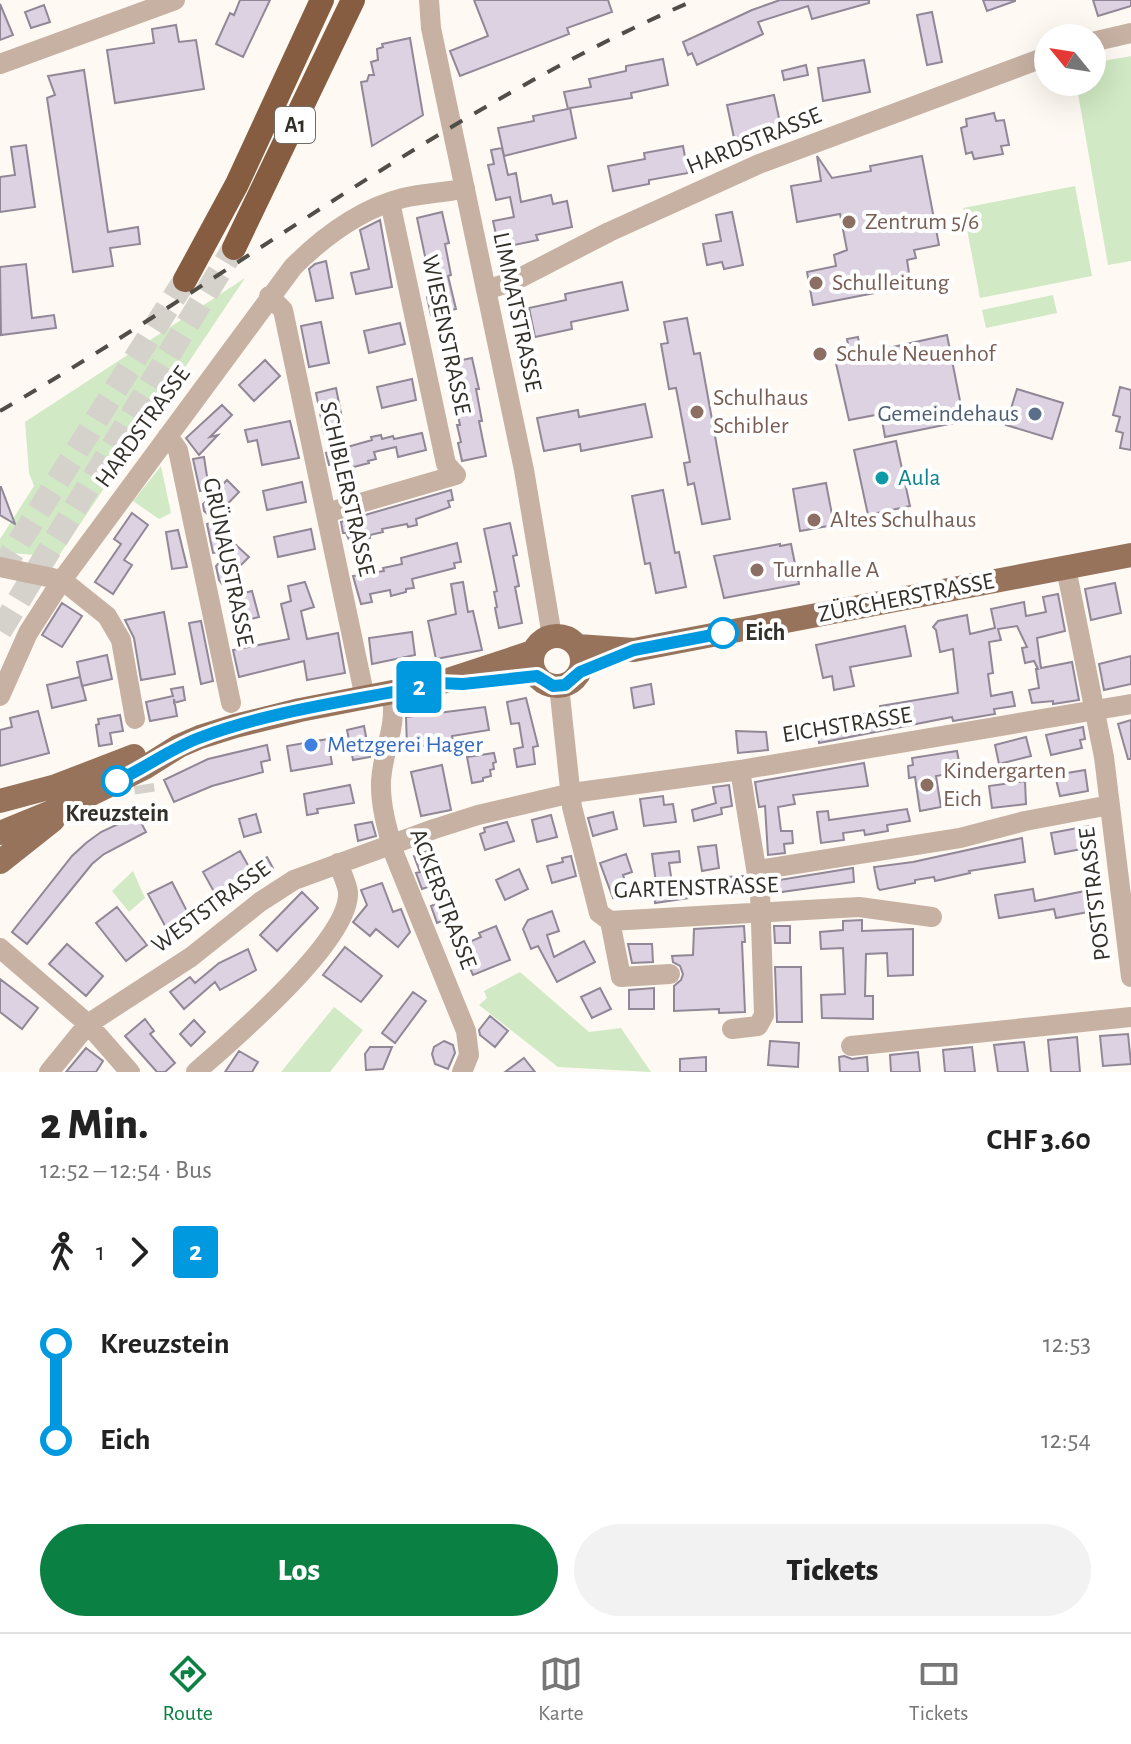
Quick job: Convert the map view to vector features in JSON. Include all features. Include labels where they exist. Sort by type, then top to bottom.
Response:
[{"type":"highway","name":"A1","points":[[185,280],[237,184],[322,0]]},
{"type":"highway","name":"A1","points":[[234,248],[353,0]]},
{"type":"main road","name":"ZÜRCHERSTRASSE","points":[[580,672],[634,650],[1131,555]]},
{"type":"main road","points":[[0,833],[144,752],[179,746],[235,726],[439,683],[463,684],[543,672],[571,682],[580,672],[583,660],[578,646],[566,637],[552,636],[540,642],[543,672]]},
{"type":"main road","name":"ZÜRCHERSTRASSE","points":[[578,646],[634,650]]},
{"type":"main road","points":[[0,801],[64,795]]},
{"type":"main road","points":[[0,815],[64,795]]},
{"type":"main road","points":[[0,862],[64,795]]},
{"type":"street","points":[[0,64],[175,0]]},
{"type":"street","name":"LIMMATSTRASSE","points":[[429,0],[431,28],[524,470],[552,636]]},
{"type":"street","points":[[1106,39],[1131,33]]},
{"type":"street","name":"HARDSTRASSE","points":[[486,290],[514,281],[609,232],[759,164],[1034,61]]},
{"type":"street","name":"HARDSTRASSE","points":[[0,696],[28,633],[62,580],[293,267],[322,240],[354,218],[390,202],[465,188]]},
{"type":"street","name":"WIESENSTRASSE","points":[[326,513],[456,475],[446,464],[390,202]]},
{"type":"street","name":"SCHIBLERSTRASSE","points":[[269,296],[283,310],[365,698]]},
{"type":"street","name":"GRÜNAUSTRASSE","points":[[168,436],[178,450],[231,703]]},
{"type":"street","points":[[0,567],[62,580],[107,616],[121,640],[135,719]]},
{"type":"street","name":"POSTSTRASSE","points":[[1066,568],[1096,712],[1110,805],[1122,826],[1131,977]]},
{"type":"street","name":"GARTENSTRASSE","points":[[543,672],[599,913],[610,921],[859,907],[932,917]]},
{"type":"street","name":"ACKERSTRASSE","points":[[392,694],[393,728],[381,779],[381,796],[392,844],[466,1031],[469,1055],[462,1072]]},
{"type":"street","name":"EICHSTRASSE","points":[[572,793],[740,770],[1131,704]]},
{"type":"street","points":[[732,1029],[758,1026],[764,1015],[758,870],[740,770]]},
{"type":"street","name":"WESTSTRASSE","points":[[49,1072],[88,1024],[191,957],[294,880],[478,815],[572,793]]},
{"type":"street","points":[[758,870],[960,838],[1025,821],[1110,805]]},
{"type":"street","points":[[196,1072],[267,1010],[331,935],[344,914],[348,892],[338,863]]},
{"type":"street","points":[[610,921],[621,977],[670,974]]},
{"type":"street","points":[[0,948],[88,1024],[130,1072]]},
{"type":"street","points":[[851,1046],[1131,1017]]},
{"type":"green space","points":[[1131,56],[1131,261],[1108,265],[1078,96],[1106,96],[1106,60]]},
{"type":"green space","points":[[1075,186],[1092,276],[980,298],[963,208]]},
{"type":"green space","points":[[245,278],[58,557],[0,552],[0,539],[34,486],[29,473],[25,422]]},
{"type":"green space","points":[[1053,295],[1057,313],[986,328],[982,310]]},
{"type":"green space","points":[[161,466],[171,513],[159,519],[133,501]]},
{"type":"green space","points":[[133,871],[145,898],[129,912],[112,891]]},
{"type":"green space","points":[[520,972],[589,1032],[621,1028],[651,1072],[558,1067],[479,1005],[487,998],[484,991]]},
{"type":"green space","points":[[334,1007],[363,1030],[330,1072],[281,1072]]},
{"type":"building","points":[[240,0],[270,0],[243,57],[216,44],[230,13],[234,15]]},
{"type":"building","points":[[474,0],[608,0],[612,12],[567,28],[569,34],[460,76],[450,51],[488,36]]},
{"type":"building","points":[[780,0],[869,0],[869,3],[812,19],[808,6],[758,22],[763,34],[697,65],[692,53],[688,55],[683,42]]},
{"type":"building","points":[[983,0],[1015,0],[1015,1],[987,11]]},
{"type":"building","points":[[1093,0],[1131,0],[1131,6],[1098,16]]},
{"type":"building","points":[[0,4],[13,35],[0,40]]},
{"type":"building","points":[[44,5],[50,22],[31,28],[25,12]]},
{"type":"building","points":[[932,12],[942,62],[927,65],[917,15]]},
{"type":"building","points":[[176,25],[179,42],[196,40],[204,89],[115,103],[107,50],[154,43],[152,29]]},
{"type":"building","points":[[410,38],[423,115],[372,146],[361,82],[374,75],[371,62],[378,60],[377,49],[383,47],[382,44]]},
{"type":"building","points":[[663,59],[668,85],[631,93],[632,98],[570,108],[576,138],[504,156],[498,128],[534,121],[533,116],[568,109],[564,92],[591,87],[589,79],[626,71],[626,66]]},
{"type":"building","points":[[864,60],[870,92],[823,101],[818,68]]},
{"type":"building","points":[[806,65],[808,75],[784,80],[782,71]]},
{"type":"building","points":[[84,70],[108,232],[138,227],[140,244],[110,248],[113,266],[73,272],[47,98],[55,95],[48,76]]},
{"type":"building","points":[[774,95],[781,127],[734,138],[727,105]]},
{"type":"building","points":[[994,113],[996,121],[1004,120],[1009,145],[1001,146],[1003,154],[974,159],[972,152],[966,154],[961,128],[967,126],[966,119]]},
{"type":"building","points":[[26,145],[35,207],[0,212],[0,177],[15,175],[11,147]]},
{"type":"building","points":[[683,146],[688,173],[613,191],[608,166],[645,159],[644,153]]},
{"type":"building","points":[[502,148],[508,175],[516,173],[521,202],[551,195],[553,204],[567,201],[572,227],[536,235],[538,240],[499,248],[493,221],[514,217],[510,197],[496,200],[488,165],[494,164],[491,150]]},
{"type":"building","points":[[817,156],[832,178],[871,171],[870,166],[922,156],[939,245],[914,250],[916,258],[907,260],[911,286],[813,305],[807,272],[836,266],[834,255],[847,250],[840,214],[797,222],[791,186],[821,181]]},
{"type":"building","points":[[442,212],[449,243],[445,244],[451,275],[448,276],[456,309],[431,315],[427,297],[430,296],[427,280],[430,280],[417,218]]},
{"type":"building","points":[[732,212],[743,265],[724,269],[722,262],[707,265],[703,244],[721,241],[716,215]]},
{"type":"building","points":[[380,220],[392,287],[356,294],[351,273],[369,269],[360,230]]},
{"type":"building","points":[[326,261],[333,298],[316,301],[309,269]]},
{"type":"building","points":[[26,264],[32,318],[54,315],[56,328],[1,335],[0,267]]},
{"type":"building","points":[[622,282],[628,310],[571,322],[572,329],[535,337],[529,308],[566,300],[565,294]]},
{"type":"building","points":[[687,318],[694,354],[700,353],[730,519],[702,524],[694,483],[688,485],[684,463],[690,462],[676,388],[669,389],[661,344],[668,343],[664,322]]},
{"type":"building","points":[[321,322],[329,363],[309,367],[301,326]]},
{"type":"building","points":[[400,323],[405,344],[369,353],[364,331]]},
{"type":"building","points":[[947,335],[964,421],[885,437],[881,414],[849,420],[835,359],[850,355],[847,339],[858,337],[861,354]]},
{"type":"building","points":[[472,358],[479,389],[476,389],[482,421],[479,421],[486,456],[462,461],[457,425],[460,425],[447,363]]},
{"type":"building","points":[[265,360],[280,376],[254,401],[239,385]]},
{"type":"building","points":[[412,379],[416,400],[382,408],[377,387]]},
{"type":"building","points":[[1120,387],[1131,390],[1131,450],[1120,448],[1123,433],[1116,431],[1120,417],[1113,415]]},
{"type":"building","points":[[336,388],[344,428],[324,433],[316,393]]},
{"type":"building","name":"Gemeindehaus","points":[[1017,389],[1063,403],[1052,439],[1006,425]]},
{"type":"building","points":[[645,404],[652,437],[581,451],[580,444],[544,451],[537,418],[578,410],[579,417]]},
{"type":"building","points":[[222,405],[232,415],[210,437],[218,435],[199,455],[186,438]]},
{"type":"building","points":[[290,421],[299,458],[262,465],[257,440],[248,442],[245,430]]},
{"type":"building","points":[[422,433],[426,450],[398,457],[396,447],[374,452],[376,459],[369,463],[334,472],[332,464],[329,465],[326,453],[372,440],[371,437],[381,435],[382,439],[393,436],[394,439]]},
{"type":"building","name":"Aula","points":[[896,441],[910,506],[868,515],[854,450]]},
{"type":"building","points":[[204,457],[209,489],[200,491],[193,459]]},
{"type":"building","points":[[227,480],[239,492],[213,519],[204,511],[203,504]]},
{"type":"building","points":[[302,482],[306,502],[267,510],[263,491]]},
{"type":"building","points":[[826,483],[834,525],[800,531],[793,489]]},
{"type":"building","points":[[1,487],[15,524],[0,515]]},
{"type":"building","points":[[451,490],[453,500],[448,501],[450,507],[416,519],[417,525],[382,529],[383,532],[370,535],[370,538],[350,542],[343,533],[341,522]]},
{"type":"building","points":[[663,490],[675,553],[679,552],[686,587],[656,593],[650,563],[645,564],[632,496]]},
{"type":"building","points":[[132,513],[148,525],[124,560],[132,565],[113,594],[95,582],[121,544],[114,539]]},
{"type":"building","points":[[215,522],[221,552],[213,553],[207,524]]},
{"type":"building","points":[[510,523],[517,555],[513,556],[519,586],[515,587],[522,623],[499,628],[494,592],[497,591],[484,529]]},
{"type":"building","points":[[311,529],[315,549],[278,557],[274,537]]},
{"type":"building","points":[[178,530],[187,567],[172,569],[166,532]]},
{"type":"building","points":[[457,543],[461,562],[454,563],[455,568],[412,579],[414,588],[406,589],[406,592],[391,596],[390,590],[370,594],[372,602],[361,604],[353,576],[384,571],[383,568],[402,564],[401,558]]},
{"type":"building","name":"Turnhalle A","points":[[791,544],[799,584],[724,598],[714,556]]},
{"type":"building","points":[[236,545],[249,557],[222,584],[216,566]]},
{"type":"building","points":[[305,582],[314,607],[301,611],[307,639],[338,633],[345,673],[307,680],[304,661],[239,677],[233,650],[289,639],[281,604],[291,601],[288,586]]},
{"type":"building","points":[[463,582],[468,612],[473,611],[482,650],[436,659],[428,621],[456,614],[451,584]]},
{"type":"building","points":[[1115,583],[1121,613],[1091,620],[1085,589]]},
{"type":"building","points":[[252,591],[259,617],[238,622],[232,596]]},
{"type":"building","points":[[1058,594],[1065,631],[1037,638],[1041,668],[1072,662],[1079,700],[1032,703],[1029,690],[1039,688],[1038,669],[1034,661],[1025,663],[1022,648],[1027,647],[1017,626],[998,629],[1001,640],[989,642],[993,673],[988,674],[991,696],[1012,692],[1015,706],[994,709],[995,714],[953,721],[952,717],[819,743],[816,722],[881,711],[880,706],[958,693],[953,649],[940,652],[933,627],[938,621],[967,615],[970,634],[995,628],[991,609],[1024,602],[1026,616],[1046,612],[1043,597]]},
{"type":"building","points":[[62,603],[82,616],[62,647],[42,635]]},
{"type":"building","points":[[164,612],[175,674],[141,680],[134,638],[125,620]]},
{"type":"building","points":[[201,621],[213,681],[201,684],[189,623]]},
{"type":"building","points":[[905,626],[911,656],[850,667],[854,686],[834,690],[832,676],[823,678],[816,645]]},
{"type":"building","points":[[412,632],[415,655],[372,664],[369,638]]},
{"type":"building","points":[[107,655],[112,679],[82,686],[77,662]]},
{"type":"building","points":[[1131,656],[1131,684],[1104,690],[1099,664]]},
{"type":"building","points":[[80,677],[86,700],[52,708],[47,685]]},
{"type":"building","points":[[651,684],[654,704],[634,708],[631,688]]},
{"type":"building","points":[[183,687],[185,700],[175,703],[177,716],[150,721],[146,702],[173,696],[171,689]]},
{"type":"building","points":[[526,698],[538,746],[533,747],[535,764],[517,767],[514,749],[523,747],[519,723],[511,724],[507,702]]},
{"type":"building","points":[[485,707],[489,730],[452,736],[453,742],[407,748],[406,717]]},
{"type":"building","points":[[38,711],[49,753],[0,766],[0,730],[12,727],[10,718]]},
{"type":"building","points":[[120,715],[123,731],[110,733],[112,744],[99,746],[98,719]]},
{"type":"building","points":[[1131,720],[1131,759],[1128,759],[1118,724]]},
{"type":"building","points":[[364,726],[370,757],[353,760],[347,730]]},
{"type":"building","points":[[1083,727],[1085,739],[1080,740],[1082,748],[1051,755],[1046,735]]},
{"type":"building","points":[[736,731],[766,732],[768,750],[738,753]]},
{"type":"building","points":[[1026,737],[1031,756],[999,764],[995,745]]},
{"type":"building","points":[[328,739],[332,764],[291,771],[287,746]]},
{"type":"building","points":[[267,745],[270,760],[261,762],[263,772],[212,786],[174,802],[164,780],[208,759]]},
{"type":"building","points":[[957,751],[961,772],[936,776],[941,807],[920,811],[915,777],[909,778],[908,766],[913,765],[912,758]]},
{"type":"building","points":[[494,753],[496,762],[493,763],[494,769],[490,770],[491,776],[472,783],[467,757]]},
{"type":"building","points":[[864,763],[868,786],[793,795],[795,804],[778,807],[781,831],[792,831],[793,843],[784,844],[785,853],[768,855],[765,806],[759,807],[755,782]]},
{"type":"building","points":[[442,765],[451,810],[421,816],[411,772]]},
{"type":"building","points":[[1085,770],[1088,791],[1060,796],[1055,775]]},
{"type":"building","points":[[1025,781],[1026,804],[992,808],[989,786]]},
{"type":"building","points":[[350,785],[354,803],[317,809],[318,813],[307,815],[304,794]]},
{"type":"building","points":[[729,785],[732,806],[721,808],[722,814],[694,821],[692,810],[716,803],[713,787]]},
{"type":"building","points":[[663,796],[664,805],[673,804],[676,822],[644,826],[640,799]]},
{"type":"building","points":[[907,809],[910,821],[887,825],[888,831],[865,835],[864,830],[843,833],[844,840],[821,843],[817,812],[828,811],[829,820]]},
{"type":"building","points":[[613,812],[617,829],[593,836],[588,818]]},
{"type":"building","points":[[256,814],[261,832],[244,837],[239,819]]},
{"type":"building","points":[[137,815],[146,832],[104,854],[92,864],[27,944],[12,932],[72,856],[101,832]]},
{"type":"building","points":[[551,815],[557,837],[537,842],[532,820]]},
{"type":"building","points":[[372,822],[376,836],[358,841],[355,825]]},
{"type":"building","points":[[507,822],[514,841],[485,850],[480,834],[485,832],[484,828]]},
{"type":"building","points":[[1094,825],[1098,846],[1055,854],[1051,833]]},
{"type":"building","points":[[1022,838],[1025,862],[969,871],[935,881],[934,877],[878,888],[874,867],[913,862]]},
{"type":"building","points":[[716,845],[719,868],[702,871],[698,847]]},
{"type":"building","points":[[430,850],[437,868],[425,873],[431,886],[422,889],[414,856]]},
{"type":"building","points":[[240,851],[249,867],[267,857],[273,868],[218,899],[203,872]]},
{"type":"building","points":[[679,851],[680,862],[669,863],[672,883],[694,880],[696,897],[655,903],[654,890],[657,890],[652,854]]},
{"type":"building","points":[[626,854],[632,872],[623,875],[630,896],[620,900],[613,898],[600,863]]},
{"type":"building","points":[[571,856],[576,876],[552,883],[547,866],[563,862],[562,858]]},
{"type":"building","points":[[853,868],[854,882],[774,893],[773,881]]},
{"type":"building","points":[[519,869],[528,889],[505,900],[496,880]]},
{"type":"building","points":[[743,876],[745,892],[729,894],[727,877]]},
{"type":"building","points":[[172,882],[194,925],[171,937],[148,894]]},
{"type":"building","points":[[382,883],[393,912],[401,909],[410,932],[398,947],[376,929],[370,936],[353,922],[367,905],[361,890]]},
{"type":"building","points":[[1033,889],[1035,901],[1095,889],[1099,910],[1056,918],[1054,909],[999,918],[995,895]]},
{"type":"building","points":[[302,892],[318,908],[277,951],[260,935]]},
{"type":"building","points":[[447,901],[452,917],[437,923],[431,906]]},
{"type":"building","points":[[117,907],[147,945],[126,961],[96,923]]},
{"type":"building","points":[[552,911],[559,931],[547,935],[554,957],[584,941],[595,962],[557,982],[538,946],[531,949],[523,929],[528,920]]},
{"type":"building","points":[[862,920],[862,931],[913,929],[913,975],[888,976],[887,953],[866,954],[865,996],[873,996],[873,1019],[822,1018],[821,995],[845,994],[843,948],[821,949],[820,932],[843,930],[843,921]]},
{"type":"building","points":[[496,926],[510,960],[473,975],[460,946]]},
{"type":"building","points":[[744,926],[745,1012],[719,1013],[719,1009],[674,1011],[674,986],[683,974],[672,956],[693,955],[694,929]]},
{"type":"building","points":[[774,926],[790,926],[790,943],[775,943]]},
{"type":"building","points":[[67,944],[103,976],[86,996],[49,964]]},
{"type":"building","points":[[628,944],[652,944],[653,962],[632,963]]},
{"type":"building","points":[[345,947],[382,976],[361,1002],[323,975]]},
{"type":"building","points":[[248,949],[256,970],[220,990],[215,982],[184,1009],[170,992],[190,977],[195,983],[219,963]]},
{"type":"building","points":[[775,967],[801,967],[802,1022],[777,1022]]},
{"type":"building","points":[[0,979],[38,1008],[22,1029],[0,1012]]},
{"type":"building","points":[[600,988],[611,1009],[592,1018],[581,997]]},
{"type":"building","points":[[654,988],[654,1009],[629,1009],[629,990]]},
{"type":"building","points":[[413,992],[426,1001],[395,1043],[382,1033]]},
{"type":"building","points":[[490,1016],[508,1031],[495,1047],[480,1035],[479,1030]]},
{"type":"building","points":[[145,1019],[154,1031],[150,1034],[175,1063],[165,1072],[157,1072],[125,1036]]},
{"type":"building","points":[[194,1020],[205,1032],[191,1046],[180,1034]]},
{"type":"building","points":[[1128,1034],[1131,1064],[1103,1066],[1100,1036]]},
{"type":"building","points":[[1077,1037],[1080,1072],[1051,1072],[1048,1040]]},
{"type":"building","points":[[444,1041],[453,1045],[455,1053],[448,1069],[435,1064],[432,1054],[434,1047]]},
{"type":"building","points":[[770,1041],[799,1043],[798,1067],[768,1065]]},
{"type":"building","points":[[1024,1042],[1028,1072],[998,1072],[994,1045]]},
{"type":"building","points":[[370,1047],[392,1047],[383,1069],[366,1070],[365,1054]]},
{"type":"building","points":[[972,1047],[975,1072],[945,1072],[943,1050]]},
{"type":"building","points":[[86,1048],[103,1061],[96,1072],[66,1072]]},
{"type":"building","points":[[239,1051],[258,1062],[252,1072],[225,1072]]},
{"type":"building","points":[[918,1052],[920,1072],[891,1072],[890,1055]]},
{"type":"building","points":[[706,1057],[706,1072],[680,1072],[680,1059]]},
{"type":"building","points":[[839,1057],[852,1059],[867,1057],[868,1072],[840,1072]]},
{"type":"building","points":[[524,1058],[535,1072],[505,1072]]},
{"type":"tunnel","points":[[0,631],[234,248]]},
{"type":"tunnel","points":[[0,572],[185,280]]},
{"type":"tunnel","points":[[139,755],[145,793]]},
{"type":"railway","points":[[0,411],[87,359],[428,141],[603,43],[695,0]]},
{"type":"bus line","name":"2","points":[[117,781],[200,737],[300,710],[439,683],[463,684],[537,676],[553,686],[565,685],[580,672],[634,650],[723,633]]},
{"type":"place","name":"Zentrum 5/6","points":[[849,222]]},
{"type":"place","name":"Schulleitung","points":[[816,283]]},
{"type":"place","name":"Schule Neuenhof","points":[[820,354]]},
{"type":"place","name":"Schulhaus Schibler","points":[[697,412]]},
{"type":"place","name":"Gemeindehaus","points":[[1035,414]]},
{"type":"place","name":"Aula","points":[[882,478]]},
{"type":"place","name":"Altes Schulhaus","points":[[814,520]]},
{"type":"place","name":"Turnhalle A","points":[[757,570]]},
{"type":"place","name":"Eich","points":[[723,633]]},
{"type":"place","name":"Metzgerei Hager","points":[[311,745]]},
{"type":"place","name":"Kreuzstein","points":[[117,781]]},
{"type":"place","name":"Kindergarten Eich","points":[[927,785]]}]
